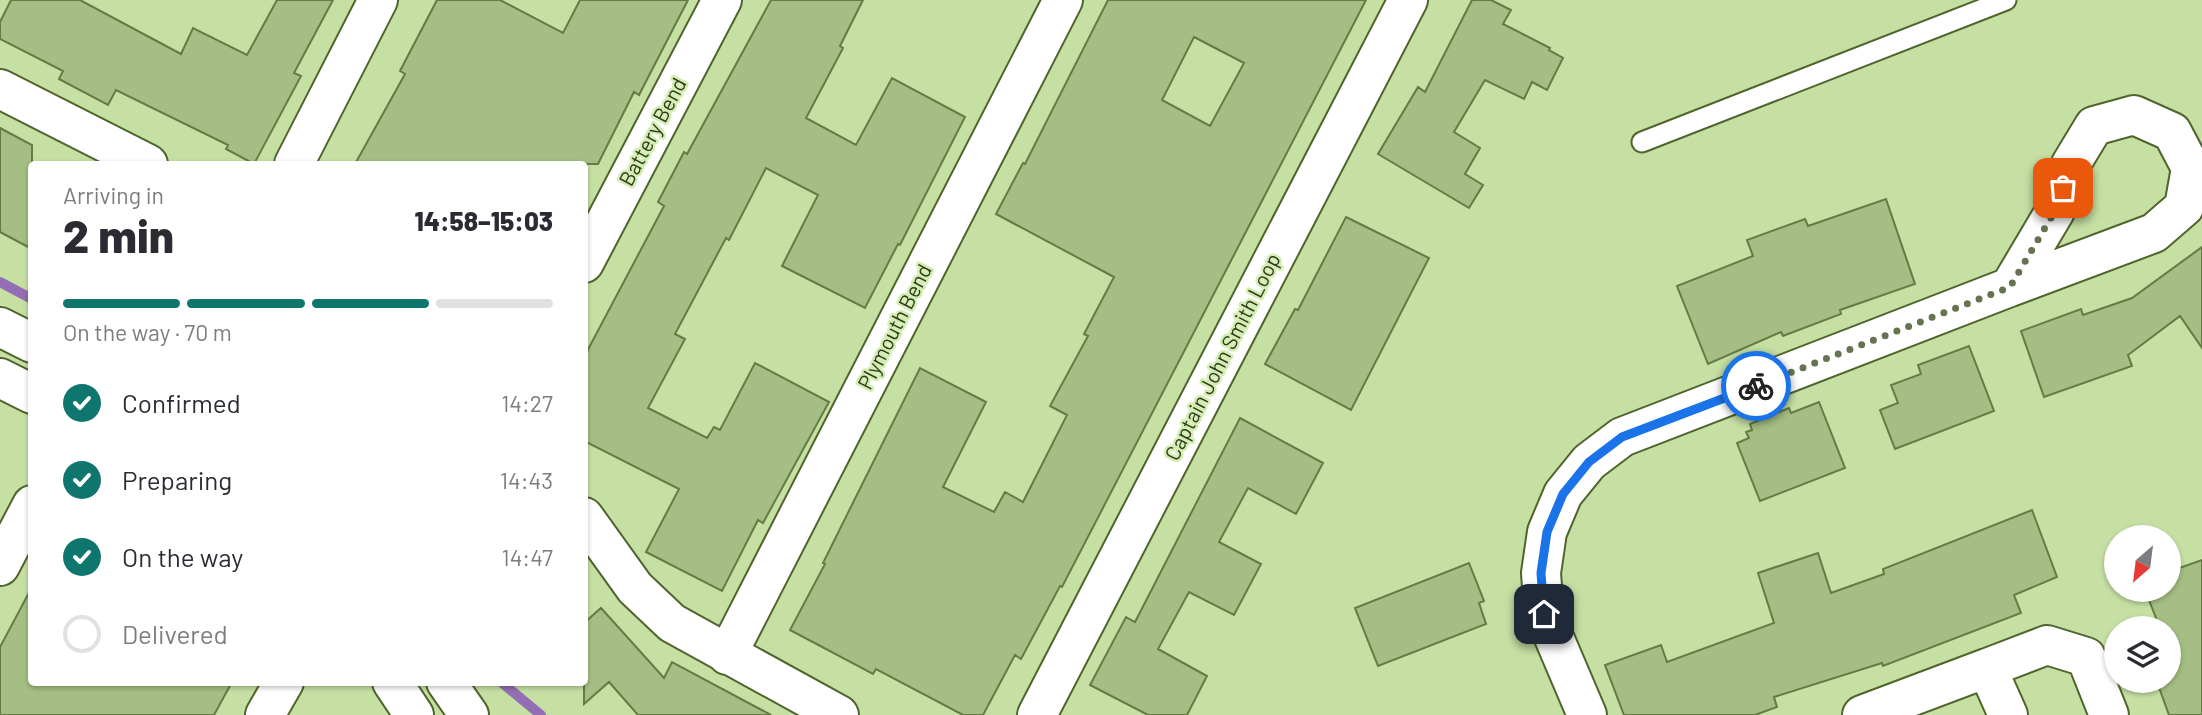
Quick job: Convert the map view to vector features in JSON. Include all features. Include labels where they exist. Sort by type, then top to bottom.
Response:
[{"type":"street","points":[[296,161],[378,0]]},
{"type":"street","name":"Battery Bend","points":[[588,255],[722,0]]},
{"type":"street","name":"Plymouth Bend","points":[[727,655],[1063,0]]},
{"type":"street","name":"Captain John Smith Loop","points":[[1037,715],[1408,0]]},
{"type":"street","points":[[0,89],[142,161]]},
{"type":"street","points":[[1587,715],[1544,614],[1541,573],[1547,532],[1563,494],[1589,462],[1622,437],[2154,233],[2184,207],[2191,168],[2172,132],[2134,115],[2094,126],[2071,164],[2055,211],[2010,287]]},
{"type":"street","points":[[0,327],[28,341]]},
{"type":"street","points":[[0,378],[28,392]]},
{"type":"street","points":[[0,566],[28,513]]},
{"type":"street","points":[[588,523],[635,588],[672,623],[839,715]]},
{"type":"street","points":[[1862,715],[2048,645],[2086,657],[2109,715]]},
{"type":"street","points":[[1987,668],[2008,715]]},
{"type":"street","points":[[265,715],[282,686]]},
{"type":"street","points":[[395,686],[414,715]]},
{"type":"street","points":[[449,686],[469,715]]},
{"type":"lane","points":[[1642,142],[2006,0]]},
{"type":"building","points":[[11,0],[80,0],[181,54],[193,28],[247,55],[277,0],[333,0],[294,73],[301,76],[256,161],[248,161],[226,149],[228,145],[116,90],[108,105],[59,79],[63,71],[0,39],[0,22]]},
{"type":"building","points":[[437,0],[500,0],[563,33],[580,0],[688,0],[639,95],[634,92],[598,164],[588,164],[588,161],[357,161],[405,74],[400,71]]},
{"type":"building","points":[[771,0],[863,0],[840,46],[843,48],[806,118],[856,145],[892,78],[965,117],[865,308],[782,266],[818,195],[766,168],[729,240],[726,238],[675,334],[685,339],[648,408],[707,438],[714,427],[720,430],[755,363],[829,402],[763,523],[758,520],[722,591],[646,552],[679,489],[588,443],[588,349],[664,206],[658,202],[684,152],[687,154]]},
{"type":"building","points":[[1108,0],[1366,0],[1062,587],[1060,586],[1021,659],[1015,655],[983,715],[963,715],[876,669],[873,674],[790,630],[920,368],[986,402],[943,487],[994,512],[1005,492],[1023,502],[1067,415],[1050,406],[1088,336],[1084,334],[1114,277],[996,214],[1023,163],[1025,164]],"holes":[[[1194,37],[1244,63],[1210,126],[1162,100]]]},
{"type":"building","points":[[1472,0],[1491,0],[1511,10],[1503,24],[1550,48],[1549,50],[1563,58],[1547,90],[1532,82],[1524,99],[1485,80],[1454,132],[1480,148],[1465,174],[1483,185],[1469,208],[1378,154],[1418,87],[1425,92]]},
{"type":"building","points":[[0,128],[32,145],[32,161],[28,161],[28,247],[0,232]]},
{"type":"building","points":[[1886,199],[1915,284],[1840,310],[1841,314],[1783,336],[1781,332],[1708,364],[1677,286],[1753,256],[1747,240],[1805,219],[1808,226]]},
{"type":"building","points":[[1346,217],[1429,258],[1351,410],[1265,364],[1295,309],[1298,310]]},
{"type":"building","points":[[2202,247],[2202,348],[2180,316],[2128,355],[2132,366],[2044,397],[2021,331],[2081,309],[2083,315],[2132,298]]},
{"type":"building","points":[[1969,346],[1994,411],[1895,449],[1880,410],[1898,403],[1891,385],[1921,374],[1918,365]]},
{"type":"building","points":[[1819,402],[1845,468],[1760,501],[1737,443],[1749,438],[1746,432],[1752,430],[1750,424],[1789,408],[1791,413]]},
{"type":"building","points":[[1240,418],[1323,463],[1296,514],[1248,488],[1219,542],[1261,564],[1234,615],[1189,592],[1158,649],[1207,676],[1187,715],[1148,715],[1090,685],[1126,617],[1135,622]]},
{"type":"building","points":[[2032,510],[2057,577],[2014,595],[2021,613],[1883,666],[1882,663],[1774,697],[1777,707],[1755,715],[1624,715],[1605,665],[1661,645],[1667,662],[1774,623],[1758,573],[1818,553],[1831,593],[1884,574],[1883,569]]},
{"type":"building","points":[[2202,560],[2202,715],[2169,715],[2161,693],[2181,693],[2181,616],[2155,616],[2150,602],[2181,602],[2181,567]]},
{"type":"building","points":[[1469,563],[1484,601],[1479,603],[1486,624],[1378,666],[1355,608]]},
{"type":"building","points":[[28,594],[28,686],[230,686],[214,715],[0,715],[0,647]]},
{"type":"building","points":[[601,608],[664,678],[672,662],[771,715],[638,715],[609,682],[584,704],[584,686],[588,686],[588,619]]},
{"type":"waterway","points":[[0,282],[28,297]]},
{"type":"waterway","points":[[506,686],[541,715]]},
{"type":"way so far","points":[[1756,386],[2010,287],[2055,211],[2063,188]]},
{"type":"route","points":[[1544,614],[1541,573],[1547,532],[1563,494],[1589,462],[1622,437],[1756,386]]}]
